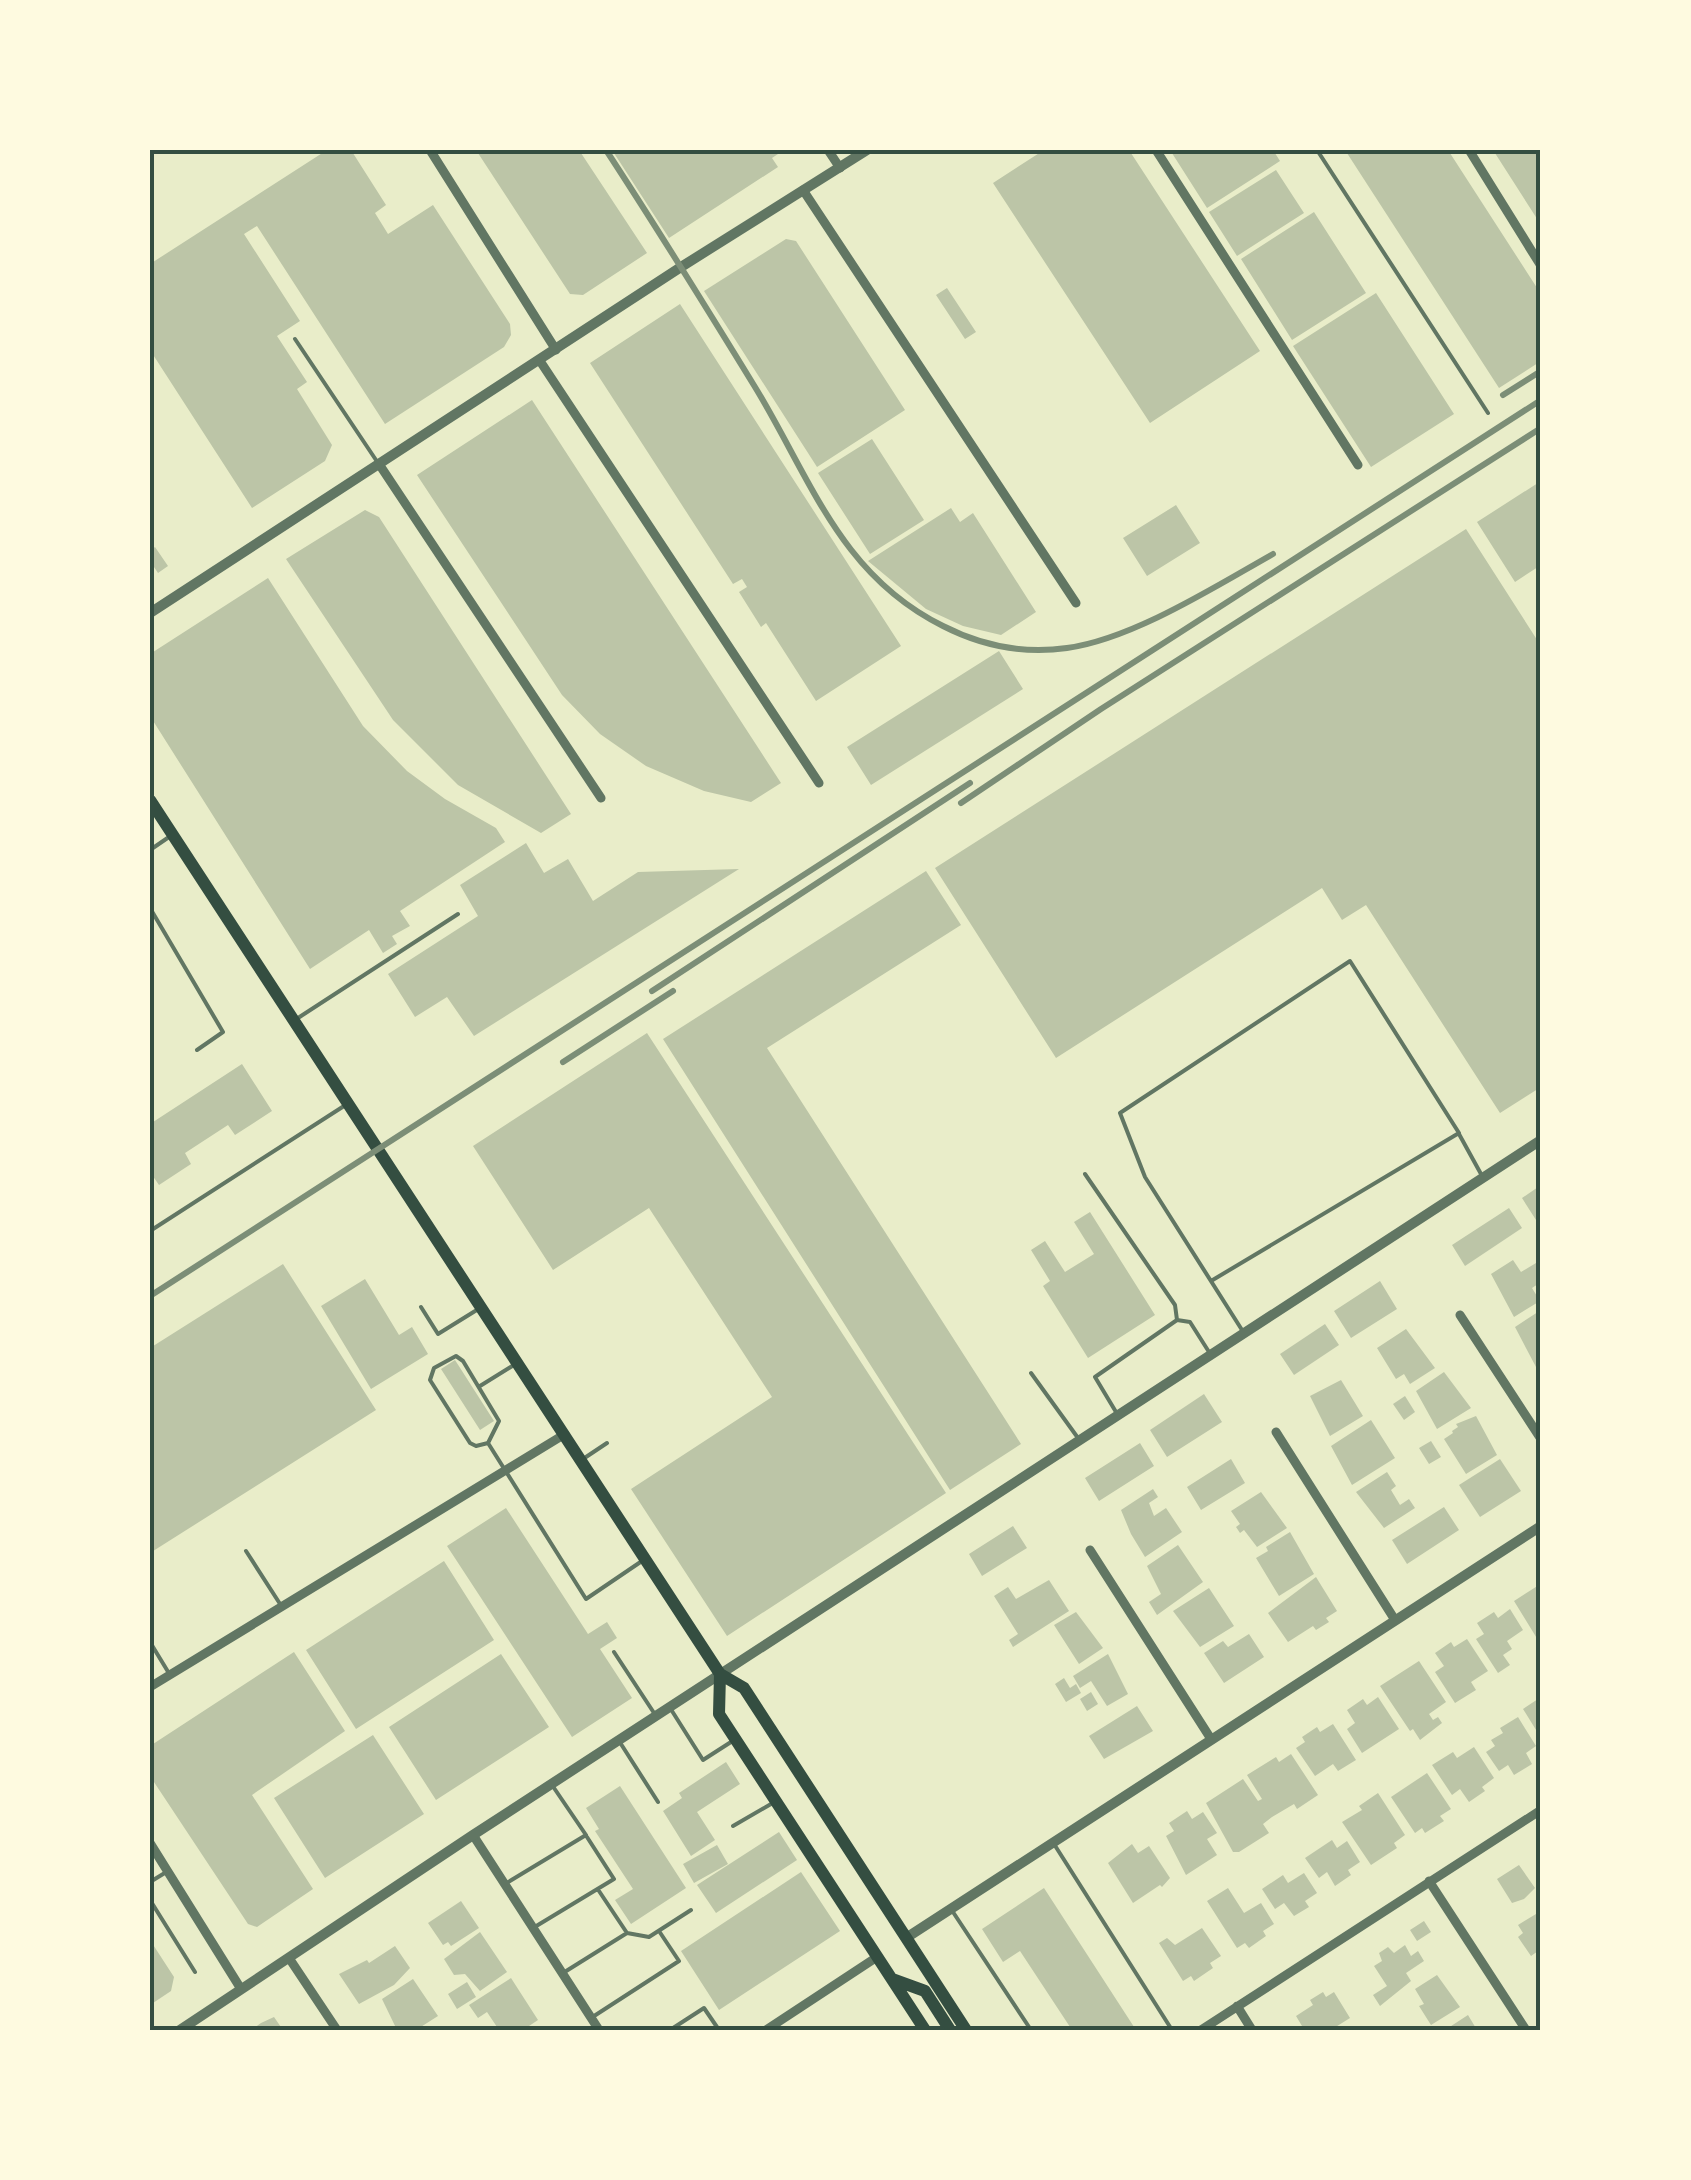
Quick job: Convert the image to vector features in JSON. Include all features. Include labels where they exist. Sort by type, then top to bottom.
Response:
[{"type":"main road","points":[[150,800],[720,1674],[744,1688],[966,2030]]},
{"type":"main road","points":[[720,1674],[720,1714],[925,2030]]},
{"type":"main road","points":[[892,1979],[925,1991],[950,2030]]},
{"type":"street","points":[[430,150],[556,350]]},
{"type":"street","points":[[828,150],[840,168]]},
{"type":"street","points":[[150,613],[867,150]]},
{"type":"street","points":[[1156,150],[1358,466]]},
{"type":"street","points":[[1469,150],[1541,266]]},
{"type":"street","points":[[803,190],[1076,603]]},
{"type":"street","points":[[540,361],[818,783]]},
{"type":"street","points":[[379,464],[602,798]]},
{"type":"street","points":[[180,2030],[472,1835],[1541,1140]]},
{"type":"street","points":[[1460,1315],[1541,1439]]},
{"type":"street","points":[[1276,1432],[1396,1620]]},
{"type":"street","points":[[150,1687],[565,1434]]},
{"type":"street","points":[[906,1938],[1541,1526]]},
{"type":"street","points":[[1090,1550],[1211,1739]]},
{"type":"street","points":[[1201,2030],[1541,1810]]},
{"type":"street","points":[[472,1835],[598,2030]]},
{"type":"street","points":[[150,1842],[241,1989]]},
{"type":"street","points":[[1429,1881],[1526,2030]]},
{"type":"street","points":[[766,2030],[877,1957]]},
{"type":"street","points":[[289,1958],[336,2030]]},
{"type":"street","points":[[1237,2006],[1252,2030]]},
{"type":"lane","points":[[1317,150],[1488,413]]},
{"type":"lane","points":[[295,339],[379,464]]},
{"type":"lane","points":[[150,850],[173,835]]},
{"type":"lane","points":[[150,908],[223,1032],[197,1050]]},
{"type":"lane","points":[[294,1021],[458,914]]},
{"type":"lane","points":[[1245,1334],[1145,1177],[1120,1113],[1350,960],[1484,1178]]},
{"type":"lane","points":[[150,1232],[348,1104]]},
{"type":"lane","points":[[1211,1281],[1459,1133]]},
{"type":"lane","points":[[1085,1174],[1175,1306],[1177,1320]]},
{"type":"lane","points":[[421,1306],[438,1334],[480,1308]]},
{"type":"lane","points":[[1118,1416],[1095,1377],[1177,1320],[1190,1322],[1212,1356]]},
{"type":"lane","points":[[456,1356],[463,1360],[499,1421],[488,1443],[470,1443],[430,1380],[430,1373],[456,1356]]},
{"type":"lane","points":[[480,1386],[518,1362]]},
{"type":"lane","points":[[1032,1373],[1080,1441]]},
{"type":"lane","points":[[488,1443],[586,1598],[646,1558]]},
{"type":"lane","points":[[582,1460],[607,1443]]},
{"type":"lane","points":[[246,1550],[282,1607]]},
{"type":"lane","points":[[150,1642],[170,1675]]},
{"type":"lane","points":[[614,1652],[656,1716]]},
{"type":"lane","points":[[669,1707],[704,1760],[735,1739]]},
{"type":"lane","points":[[618,1740],[658,1802]]},
{"type":"lane","points":[[533,1928],[614,1879],[551,1784]]},
{"type":"lane","points":[[733,1826],[775,1801]]},
{"type":"lane","points":[[504,1884],[586,1835]]},
{"type":"lane","points":[[1053,1842],[1172,2030]]},
{"type":"lane","points":[[150,1882],[168,1871]]},
{"type":"lane","points":[[598,1889],[627,1932]]},
{"type":"lane","points":[[150,1900],[195,1972]]},
{"type":"lane","points":[[951,1909],[1031,2030]]},
{"type":"lane","points":[[563,1973],[627,1932],[650,1936],[691,1910]]},
{"type":"lane","points":[[591,2018],[678,1961],[659,1930]]},
{"type":"lane","points":[[670,2030],[704,2008],[720,2030]]},
{"type":"building","points":[[327,150],[351,150],[386,205],[375,213],[388,234],[433,205],[510,324],[511,335],[504,347],[385,424],[257,226],[244,234],[300,321],[277,336],[307,382],[297,389],[332,445],[325,461],[252,508],[150,350],[150,264]]},
{"type":"building","points":[[476,150],[579,150],[647,253],[583,295],[570,294]]},
{"type":"building","points":[[612,150],[784,150],[772,158],[778,167],[669,238]]},
{"type":"building","points":[[1044,150],[1129,150],[1260,351],[1150,423],[993,183]]},
{"type":"building","points":[[1170,150],[1273,150],[1280,161],[1207,208]]},
{"type":"building","points":[[1345,150],[1448,150],[1541,294],[1541,361],[1499,388]]},
{"type":"building","points":[[1493,150],[1541,150],[1541,225]]},
{"type":"building","points":[[1276,170],[1304,213],[1237,256],[1209,212]]},
{"type":"building","points":[[1314,212],[1366,293],[1292,340],[1241,259]]},
{"type":"building","points":[[786,239],[796,241],[905,410],[817,467],[704,291]]},
{"type":"building","points":[[947,288],[976,332],[965,339],[936,295]]},
{"type":"building","points":[[1376,293],[1454,414],[1371,467],[1293,346]]},
{"type":"building","points":[[680,304],[901,646],[816,701],[766,623],[761,627],[739,592],[747,587],[742,579],[733,584],[590,363]]},
{"type":"building","points":[[532,400],[781,783],[751,802],[704,791],[646,766],[600,734],[562,695],[417,475]]},
{"type":"building","points":[[872,439],[924,520],[870,554],[818,473]]},
{"type":"building","points":[[1541,481],[1541,565],[1515,582],[1477,522]]},
{"type":"building","points":[[1176,505],[1200,543],[1147,576],[1123,538]]},
{"type":"building","points":[[951,508],[960,522],[973,513],[1036,612],[1001,635],[963,626],[926,609],[868,561]]},
{"type":"building","points":[[365,510],[379,517],[571,814],[541,833],[458,785],[393,720],[286,559]]},
{"type":"building","points":[[1466,529],[1541,646],[1541,1087],[1500,1113],[1366,905],[1342,920],[1322,888],[1056,1058],[935,868]]},
{"type":"building","points":[[155,547],[168,566],[158,573],[150,561],[150,551]]},
{"type":"building","points":[[268,578],[363,726],[407,771],[445,799],[496,828],[505,842],[400,911],[410,926],[392,936],[397,944],[383,953],[369,930],[310,969],[150,716],[150,654]]},
{"type":"building","points":[[999,651],[1023,689],[871,785],[847,747]]},
{"type":"building","points":[[526,843],[544,873],[568,859],[593,901],[638,872],[739,869],[474,1036],[447,997],[415,1017],[388,974],[478,916],[460,885]]},
{"type":"building","points":[[926,871],[961,925],[767,1048],[1021,1444],[950,1490],[663,1039]]},
{"type":"building","points":[[647,1033],[946,1493],[727,1636],[631,1489],[772,1397],[649,1208],[553,1270],[473,1146]]},
{"type":"building","points":[[242,1064],[272,1111],[235,1135],[228,1125],[185,1153],[191,1164],[159,1185],[150,1172],[150,1124]]},
{"type":"building","points":[[1541,1185],[1541,1217],[1536,1220],[1522,1198]]},
{"type":"building","points":[[1509,1208],[1522,1228],[1465,1266],[1452,1245]]},
{"type":"building","points":[[1090,1212],[1155,1315],[1088,1358],[1043,1286],[1050,1281],[1031,1250],[1045,1241],[1065,1272],[1094,1254],[1074,1222]]},
{"type":"building","points":[[1513,1260],[1521,1272],[1541,1260],[1541,1282],[1532,1288],[1540,1301],[1514,1317],[1491,1274]]},
{"type":"building","points":[[283,1264],[376,1410],[150,1553],[150,1348]]},
{"type":"building","points":[[365,1279],[399,1335],[412,1327],[428,1354],[371,1389],[321,1306]]},
{"type":"building","points":[[1380,1281],[1397,1309],[1351,1338],[1334,1311]]},
{"type":"building","points":[[1541,1310],[1541,1364],[1536,1367],[1515,1327]]},
{"type":"building","points":[[1325,1324],[1339,1345],[1294,1375],[1280,1354]]},
{"type":"building","points":[[1406,1329],[1435,1368],[1410,1384],[1404,1374],[1396,1379],[1377,1348]]},
{"type":"building","points":[[455,1360],[494,1421],[480,1430],[441,1369]]},
{"type":"building","points":[[1444,1372],[1471,1408],[1437,1429],[1416,1391]]},
{"type":"building","points":[[1341,1380],[1363,1416],[1330,1436],[1310,1396]]},
{"type":"building","points":[[1204,1394],[1222,1422],[1167,1457],[1150,1430]]},
{"type":"building","points":[[1405,1396],[1415,1412],[1404,1420],[1393,1404]]},
{"type":"building","points":[[1476,1416],[1497,1455],[1466,1474],[1444,1439],[1458,1427],[1456,1424]]},
{"type":"building","points":[[1371,1420],[1395,1458],[1352,1485],[1331,1446]]},
{"type":"building","points":[[1431,1441],[1441,1457],[1429,1464],[1419,1448]]},
{"type":"building","points":[[1140,1443],[1154,1466],[1099,1501],[1085,1478]]},
{"type":"building","points":[[1231,1459],[1245,1483],[1201,1510],[1187,1487]]},
{"type":"building","points":[[1500,1459],[1521,1491],[1480,1517],[1459,1485]]},
{"type":"building","points":[[1387,1472],[1396,1486],[1391,1490],[1400,1505],[1409,1499],[1415,1508],[1384,1528],[1356,1492]]},
{"type":"building","points":[[1153,1489],[1158,1497],[1149,1503],[1154,1516],[1166,1508],[1182,1532],[1145,1557],[1121,1510]]},
{"type":"building","points":[[1261,1492],[1287,1528],[1257,1547],[1244,1530],[1240,1533],[1236,1527],[1240,1524],[1231,1511]]},
{"type":"building","points":[[1444,1507],[1459,1530],[1407,1564],[1392,1540]]},
{"type":"building","points":[[506,1508],[588,1634],[607,1622],[617,1638],[600,1649],[632,1698],[572,1737],[447,1546]]},
{"type":"building","points":[[1013,1526],[1027,1548],[982,1576],[969,1554]]},
{"type":"building","points":[[1290,1532],[1314,1574],[1279,1596],[1256,1558]]},
{"type":"building","points":[[1178,1545],[1203,1582],[1157,1615],[1149,1602],[1161,1594],[1147,1566]]},
{"type":"building","points":[[444,1561],[494,1640],[356,1729],[306,1650]]},
{"type":"building","points":[[1316,1577],[1337,1611],[1326,1618],[1329,1622],[1316,1630],[1313,1626],[1288,1642],[1268,1613]]},
{"type":"building","points":[[1049,1580],[1069,1611],[1013,1647],[1009,1640],[1018,1634],[994,1596],[1008,1587],[1016,1599]]},
{"type":"building","points":[[1541,1587],[1541,1645],[1514,1601]]},
{"type":"building","points":[[1209,1588],[1234,1626],[1200,1647],[1173,1611]]},
{"type":"building","points":[[1510,1609],[1523,1630],[1507,1641],[1512,1649],[1503,1655],[1510,1665],[1498,1673],[1476,1639],[1484,1634],[1477,1623],[1494,1612],[1498,1618]]},
{"type":"building","points":[[1076,1612],[1103,1648],[1079,1664],[1054,1625]]},
{"type":"building","points":[[1249,1634],[1264,1657],[1224,1683],[1204,1653],[1223,1641],[1228,1647]]},
{"type":"building","points":[[1467,1639],[1488,1671],[1471,1682],[1476,1690],[1455,1703],[1435,1672],[1444,1666],[1435,1653],[1451,1642],[1454,1647]]},
{"type":"building","points":[[294,1652],[345,1731],[252,1795],[313,1889],[257,1927],[248,1924],[150,1776],[150,1746]]},
{"type":"building","points":[[501,1654],[549,1727],[436,1800],[389,1727]]},
{"type":"building","points":[[1108,1654],[1128,1694],[1107,1706],[1091,1681],[1080,1688],[1073,1676]]},
{"type":"building","points":[[1419,1661],[1446,1702],[1429,1714],[1442,1723],[1420,1740],[1380,1686]]},
{"type":"building","points":[[1064,1678],[1070,1688],[1076,1684],[1081,1693],[1066,1702],[1055,1684]]},
{"type":"building","points":[[1091,1692],[1098,1704],[1087,1711],[1080,1699]]},
{"type":"building","points":[[1378,1697],[1399,1729],[1362,1753],[1347,1729],[1355,1723],[1347,1710],[1363,1699],[1367,1705]]},
{"type":"building","points":[[1541,1697],[1541,1738],[1523,1709]]},
{"type":"building","points":[[1137,1706],[1153,1731],[1104,1759],[1089,1736]]},
{"type":"building","points":[[1518,1717],[1536,1746],[1526,1753],[1532,1764],[1514,1775],[1508,1765],[1499,1771],[1486,1752],[1495,1746],[1491,1740],[1503,1733],[1500,1728]]},
{"type":"building","points":[[1333,1724],[1356,1760],[1338,1771],[1333,1764],[1315,1776],[1296,1748],[1305,1742],[1302,1737],[1317,1727],[1320,1732]]},
{"type":"building","points":[[373,1735],[424,1814],[325,1878],[274,1798]]},
{"type":"building","points":[[1474,1747],[1494,1778],[1482,1787],[1485,1791],[1469,1802],[1460,1789],[1452,1795],[1432,1765],[1453,1752],[1457,1758]]},
{"type":"building","points":[[1291,1754],[1318,1795],[1297,1809],[1294,1804],[1272,1817],[1263,1824],[1269,1833],[1233,1852],[1206,1803],[1243,1779],[1258,1801],[1262,1799],[1247,1775],[1276,1757],[1279,1762]]},
{"type":"building","points":[[726,1762],[740,1784],[697,1812],[715,1840],[691,1856],[663,1811],[682,1798],[679,1793]]},
{"type":"building","points":[[1427,1773],[1451,1809],[1440,1816],[1444,1821],[1425,1833],[1422,1828],[1415,1833],[1391,1797]]},
{"type":"building","points":[[620,1786],[686,1888],[631,1924],[615,1900],[633,1889],[595,1831],[599,1829],[586,1808]]},
{"type":"building","points":[[1378,1793],[1405,1835],[1394,1843],[1397,1848],[1371,1865],[1342,1822],[1362,1810],[1359,1806]]},
{"type":"building","points":[[1187,1811],[1192,1819],[1203,1812],[1217,1833],[1207,1839],[1217,1855],[1186,1875],[1166,1836],[1174,1831],[1169,1823]]},
{"type":"building","points":[[779,1832],[797,1860],[716,1913],[697,1885]]},
{"type":"building","points":[[1332,1840],[1337,1848],[1347,1841],[1360,1862],[1348,1870],[1351,1875],[1335,1886],[1327,1872],[1319,1878],[1305,1858]]},
{"type":"building","points":[[1132,1844],[1138,1853],[1149,1846],[1170,1878],[1133,1903],[1108,1863]]},
{"type":"building","points":[[717,1845],[728,1864],[694,1883],[683,1864]]},
{"type":"building","points":[[1519,1865],[1535,1888],[1524,1899],[1512,1903],[1497,1879]]},
{"type":"building","points":[[801,1872],[840,1931],[719,2010],[681,1951]]},
{"type":"building","points":[[1304,1873],[1317,1893],[1305,1901],[1309,1907],[1294,1916],[1284,1903],[1275,1909],[1262,1889],[1283,1875],[1288,1883]]},
{"type":"building","points":[[1044,1888],[1136,2030],[1072,2030],[1020,1951],[1003,1962],[982,1929]]},
{"type":"building","points":[[1228,1888],[1244,1913],[1261,1903],[1274,1924],[1263,1931],[1266,1936],[1249,1948],[1245,1943],[1237,1948],[1207,1901]]},
{"type":"building","points":[[461,1901],[479,1928],[451,1946],[448,1942],[443,1945],[428,1923]]},
{"type":"building","points":[[1536,1914],[1541,1921],[1541,1949],[1531,1956],[1518,1937],[1523,1933],[1518,1925]]},
{"type":"building","points":[[1424,1921],[1431,1932],[1417,1941],[1410,1930]]},
{"type":"building","points":[[1202,1928],[1221,1956],[1210,1963],[1213,1968],[1194,1981],[1191,1976],[1183,1981],[1159,1943],[1167,1938],[1175,1945]]},
{"type":"building","points":[[480,1932],[507,1972],[480,1991],[465,1974],[454,1975],[444,1959]]},
{"type":"building","points":[[150,1940],[174,1977],[171,1991],[150,2005]]},
{"type":"building","points":[[1405,1945],[1411,1956],[1418,1951],[1424,1961],[1406,1973],[1411,1981],[1380,2006],[1373,1995],[1387,1986],[1374,1966],[1382,1961],[1379,1953],[1388,1947],[1394,1953]]},
{"type":"building","points":[[395,1946],[410,1968],[394,1985],[359,2004],[339,1974],[367,1960],[369,1963]]},
{"type":"building","points":[[1437,1975],[1460,2007],[1431,2025],[1419,2006],[1424,2004],[1415,1989]]},
{"type":"building","points":[[511,1978],[538,2020],[523,2030],[499,2030],[487,2012],[478,2018],[469,2005]]},
{"type":"building","points":[[413,1979],[438,2016],[416,2030],[397,2030],[382,1999]]},
{"type":"building","points":[[467,1982],[476,1997],[457,2009],[448,1994]]},
{"type":"building","points":[[1323,1992],[1326,1997],[1334,1992],[1350,2018],[1336,2030],[1296,2030],[1302,2026],[1296,2016],[1313,2005],[1310,2000]]},
{"type":"building","points":[[1468,2015],[1477,2030],[1445,2030]]},
{"type":"building","points":[[274,2017],[283,2030],[251,2030],[261,2023]]},
{"type":"railway","points":[[606,150],[755,387],[831,522],[878,580],[908,605],[973,639],[1019,649],[1067,648],[1146,623],[1273,554]]},
{"type":"railway","points":[[1503,395],[1541,371]]},
{"type":"railway","points":[[150,1296],[1541,400]]},
{"type":"railway","points":[[961,803],[1541,428]]},
{"type":"railway","points":[[652,991],[970,783]]},
{"type":"railway","points":[[563,1062],[673,991]]}]
